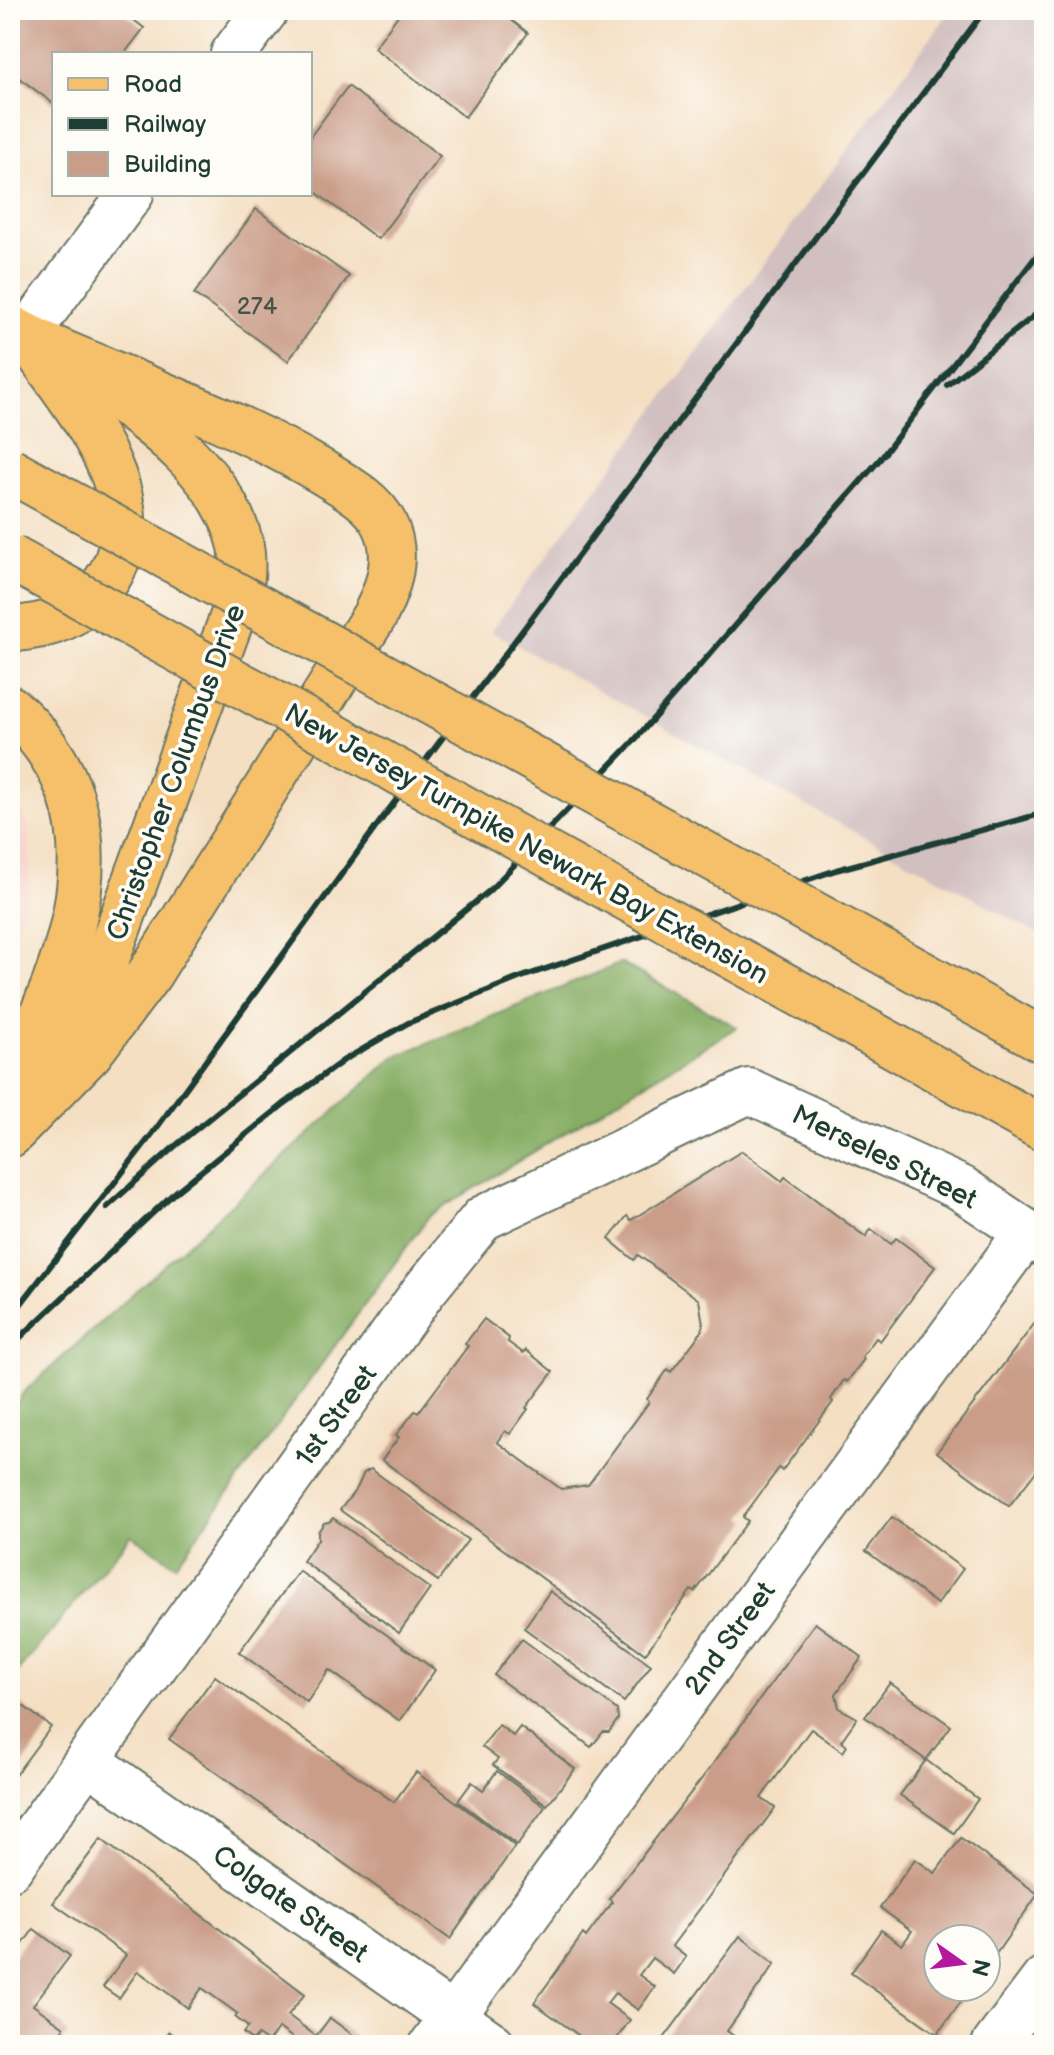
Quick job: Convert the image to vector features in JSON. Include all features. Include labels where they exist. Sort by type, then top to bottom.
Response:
[{"type":"main road","points":[[10,629],[52,623],[78,611],[112,573],[122,549],[125,527],[118,483],[88,427],[18,332]]},
{"type":"main road","name":"Christopher Columbus Drive","points":[[10,1122],[84,1008],[103,970],[240,596],[243,571],[241,547],[222,501],[183,453],[106,391],[18,332]]},
{"type":"main road","name":"Christopher Columbus Drive","points":[[10,1135],[90,1053],[150,973],[375,615],[391,574],[392,554],[383,521],[368,504],[325,474],[237,427],[18,332]]},
{"type":"main road","points":[[10,470],[1044,1041]]},
{"type":"main road","name":"New Jersey Turnpike Newark Bay Extension","points":[[10,557],[1044,1129]]},
{"type":"main road","name":"Christopher Columbus Drive","points":[[10,708],[31,727],[53,760],[69,793],[78,827],[81,864],[79,901],[71,940],[37,1028],[10,1080]]},
{"type":"street","points":[[234,52],[266,10]]},
{"type":"street","points":[[18,332],[129,196]]},
{"type":"street","name":"1st Street","points":[[10,1868],[423,1292],[483,1218],[749,1091],[764,1098]]},
{"type":"street","name":"Merseles Street","points":[[764,1098],[961,1188],[1035,1238]]},
{"type":"street","name":"2nd Street","points":[[442,2031],[1035,1238]]},
{"type":"street","name":"Colgate Street","points":[[88,1761],[442,2031],[493,2045]]},
{"type":"street","points":[[994,2045],[1044,1979]]},
{"type":"shaded area","points":[[951,10],[1044,10],[1044,937],[491,631]]},
{"type":"shaded area","points":[[10,779],[28,824],[30,861],[27,906],[10,939]]},
{"type":"green space","points":[[621,963],[737,1027],[429,1216],[176,1565],[131,1535],[10,1681],[10,1415],[23,1393],[394,1057]]},
{"type":"building","points":[[24,10],[121,10],[144,28],[126,52],[52,52],[52,102],[10,71],[10,28]]},
{"type":"building","points":[[402,10],[498,10],[528,33],[465,117],[374,48]]},
{"type":"building","points":[[348,86],[440,156],[378,239],[312,190],[312,134]]},
{"type":"building","points":[[256,209],[349,276],[288,361],[194,294]]},
{"type":"building","points":[[742,1151],[782,1181],[785,1177],[866,1237],[871,1229],[891,1244],[896,1238],[935,1267],[880,1341],[876,1338],[847,1382],[844,1380],[831,1399],[833,1402],[743,1517],[748,1521],[695,1592],[691,1590],[645,1654],[382,1460],[399,1437],[396,1435],[415,1411],[418,1413],[468,1346],[465,1344],[484,1319],[509,1338],[508,1342],[523,1353],[526,1350],[553,1372],[510,1434],[505,1431],[497,1442],[561,1489],[588,1485],[649,1402],[647,1399],[668,1369],[671,1372],[702,1331],[703,1324],[699,1300],[638,1255],[634,1260],[609,1239],[627,1216],[631,1220]]},
{"type":"building","points":[[1038,1319],[1044,1324],[1044,1461],[1009,1506],[937,1452]]},
{"type":"building","points":[[371,1469],[468,1540],[438,1581],[340,1510],[364,1473]]},
{"type":"building","points":[[892,1517],[963,1569],[937,1604],[866,1551]]},
{"type":"building","points":[[333,1518],[430,1589],[399,1633],[303,1561],[318,1539],[318,1532],[324,1523]]},
{"type":"building","points":[[299,1571],[435,1670],[400,1721],[329,1670],[307,1702],[239,1652]]},
{"type":"building","points":[[550,1591],[651,1665],[624,1702],[524,1628]]},
{"type":"building","points":[[815,1623],[862,1657],[836,1694],[839,1708],[857,1718],[841,1741],[847,1746],[843,1752],[811,1729],[761,1798],[775,1808],[672,1946],[686,1957],[674,1974],[652,1958],[639,1975],[655,1987],[638,2010],[615,1993],[607,2003],[630,2020],[612,2045],[592,2045],[534,2003],[583,1934],[586,1937],[612,1902],[609,1899],[713,1764]]},
{"type":"building","points":[[522,1639],[617,1710],[618,1719],[609,1732],[603,1732],[591,1747],[494,1675]]},
{"type":"building","points":[[215,1676],[394,1802],[416,1772],[515,1846],[450,1939],[169,1739]]},
{"type":"building","points":[[890,1683],[951,1726],[926,1760],[865,1717]]},
{"type":"building","points":[[10,1696],[51,1727],[10,1782]]},
{"type":"building","points":[[499,1725],[513,1736],[520,1727],[575,1769],[547,1805],[493,1765],[498,1759],[482,1747]]},
{"type":"building","points":[[926,1760],[978,1799],[954,1833],[900,1795]]},
{"type":"building","points":[[497,1771],[545,1807],[517,1845],[458,1801],[472,1782],[483,1790]]},
{"type":"building","points":[[961,1838],[1038,1894],[1002,1945],[1002,1923],[922,1923],[922,2003],[960,2003],[937,2034],[851,1973],[881,1930],[902,1945],[912,1931],[880,1908],[915,1859],[935,1873]]},
{"type":"building","points":[[101,1839],[305,1994],[288,2015],[316,2036],[330,2018],[366,2045],[302,2045],[279,2028],[268,2042],[258,2035],[253,2041],[243,2033],[248,2027],[235,2017],[238,2014],[202,1988],[188,2008],[138,1971],[119,1998],[103,1987],[126,1955],[53,1903]]},
{"type":"building","points":[[34,1929],[70,1956],[33,2005],[64,2027],[63,2030],[68,2033],[60,2045],[10,2045],[10,1961]]},
{"type":"building","points":[[740,1936],[775,1964],[727,2031],[746,2045],[659,2045]]},
{"type":"building","points":[[169,2032],[187,2045],[159,2045]]},
{"type":"railway","points":[[10,1318],[153,1133],[376,827],[985,10]]},
{"type":"railway","points":[[107,1207],[174,1147],[489,891],[632,743],[881,458],[1044,246]]},
{"type":"railway","points":[[947,385],[1044,308]]},
{"type":"railway","points":[[10,1347],[173,1194],[344,1060],[408,1023],[519,978],[836,870],[1044,813]]}]
